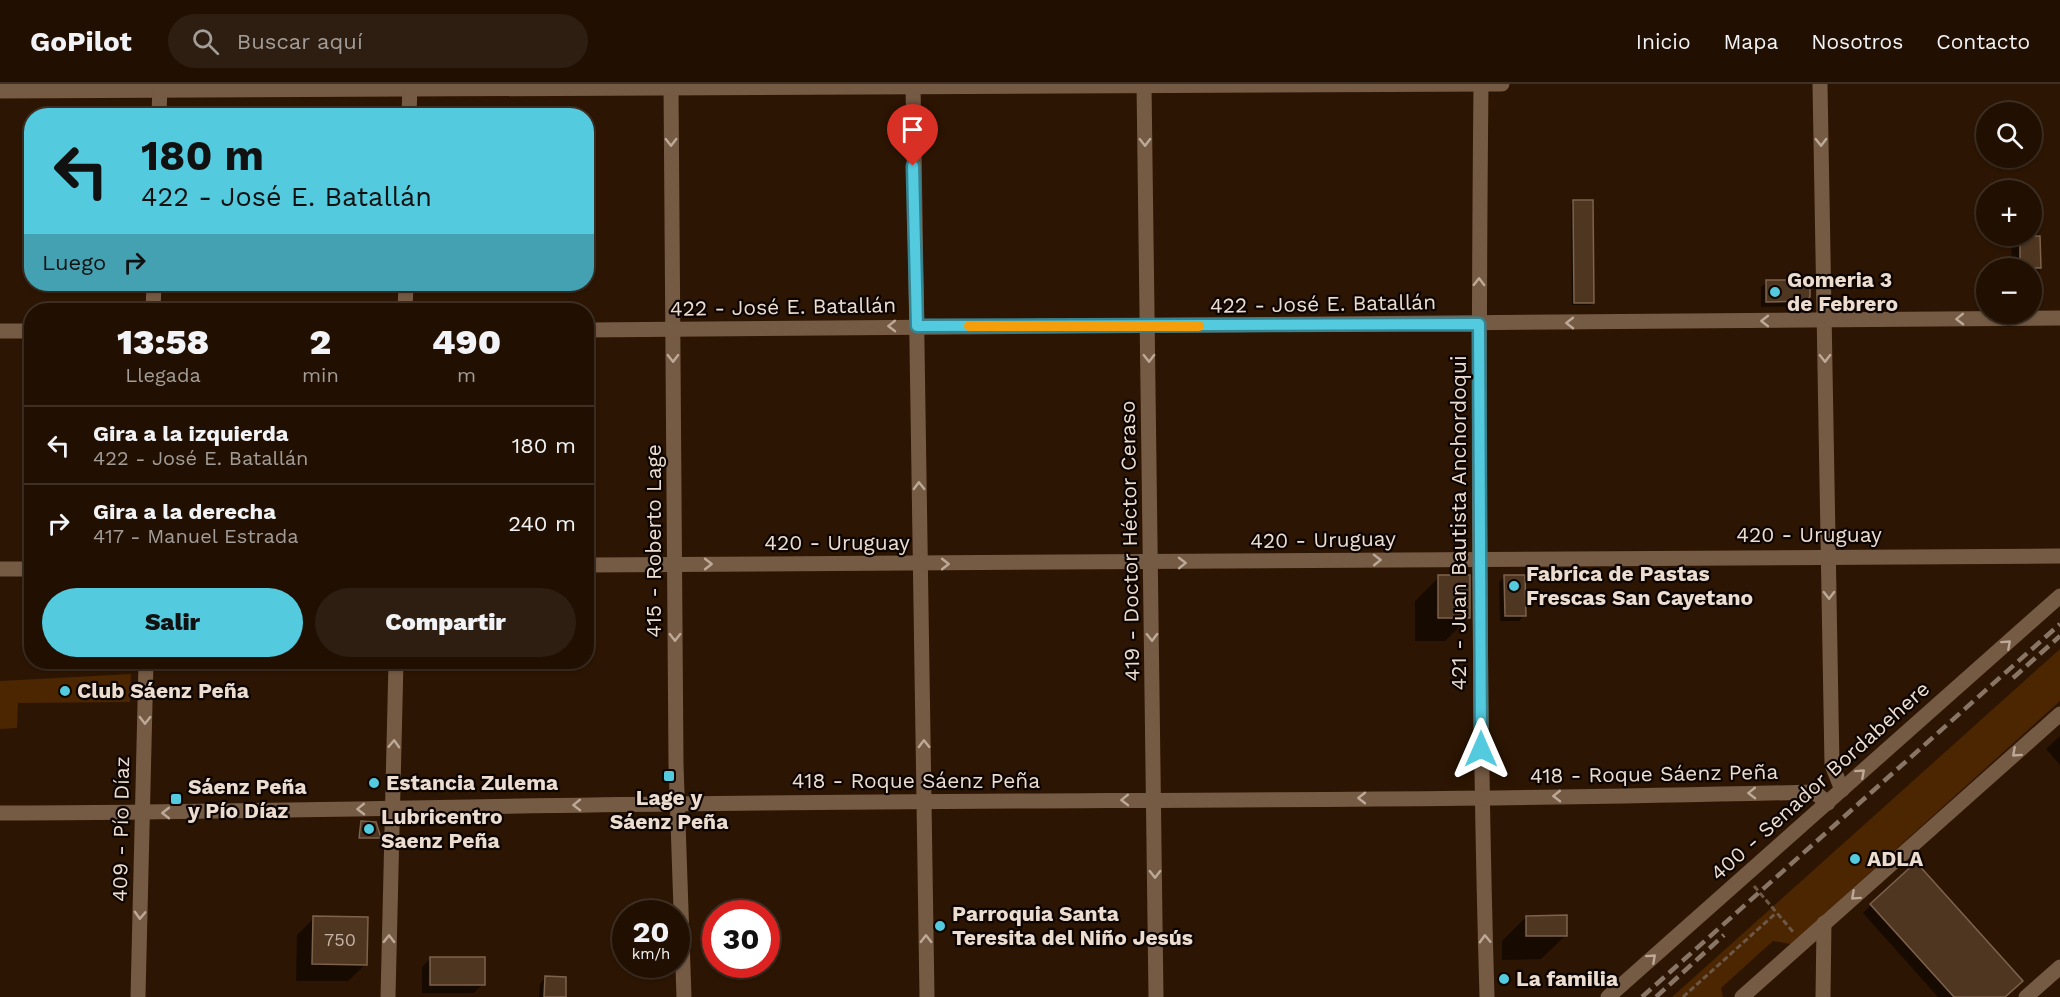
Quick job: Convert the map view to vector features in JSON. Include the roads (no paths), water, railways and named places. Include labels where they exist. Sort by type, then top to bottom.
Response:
[{"type":"street","name":"419 - Doctor Héctor Ceraso","points":[[1144,84],[1149,327],[1156,997]]},
{"type":"street","name":"421 - Juan Bautista Anchordoqui","points":[[1481,84],[1479,324],[1481,797],[1487,997]]},
{"type":"street","points":[[0,90],[160,87],[1502,84]]},
{"type":"street","points":[[1820,84],[1832,765],[1842,790]]},
{"type":"street","name":"415 - Roberto Lage","points":[[671,86],[678,804],[684,997]]},
{"type":"street","points":[[913,86],[926,803],[927,997]]},
{"type":"street","points":[[159,108],[160,87]]},
{"type":"street","points":[[410,87],[410,108]]},
{"type":"street","name":"422 - José E. Batallán","points":[[594,330],[2060,318]]},
{"type":"street","points":[[0,331],[24,331]]},
{"type":"street","name":"420 - Uruguay","points":[[594,565],[2060,556]]},
{"type":"street","points":[[0,569],[24,569]]},
{"type":"street","name":"400 - Senador Bordabehere","points":[[1608,997],[2060,596]]},
{"type":"street","name":"409 - Pío Díaz","points":[[138,997],[146,669]]},
{"type":"street","points":[[388,997],[396,669]]},
{"type":"street","points":[[1742,997],[2060,714]]},
{"type":"street","name":"418 - Roque Sáenz Peña","points":[[0,813],[1814,792],[1821,795],[1828,803]]},
{"type":"street","points":[[1823,997],[1824,923]]},
{"type":"street","points":[[2026,997],[2060,967]]},
{"type":"railway","points":[[1642,997],[2060,624]]},
{"type":"railway","points":[[2013,678],[2060,636]]},
{"type":"railway","points":[[1656,997],[1724,935]]},
{"type":"place","name":"Gomeria 3 de Febrero","points":[[1775,292]]},
{"type":"place","name":"Fabrica de Pastas Frescas San Cayetano","points":[[1514,586]]},
{"type":"place","name":"Club Sáenz Peña","points":[[65,691]]},
{"type":"place","name":"Lage y Sáenz Peña","points":[[669,776]]},
{"type":"place","name":"Estancia Zulema","points":[[374,783]]},
{"type":"place","name":"Sáenz Peña y Pío Díaz","points":[[176,799]]},
{"type":"place","name":"Lubricentro Saenz Peña","points":[[369,829]]},
{"type":"place","name":"ADLA","points":[[1855,859]]},
{"type":"place","name":"Parroquia Santa Teresita del Niño Jesús","points":[[940,926]]},
{"type":"place","name":"La familia","points":[[1504,979]]}]
